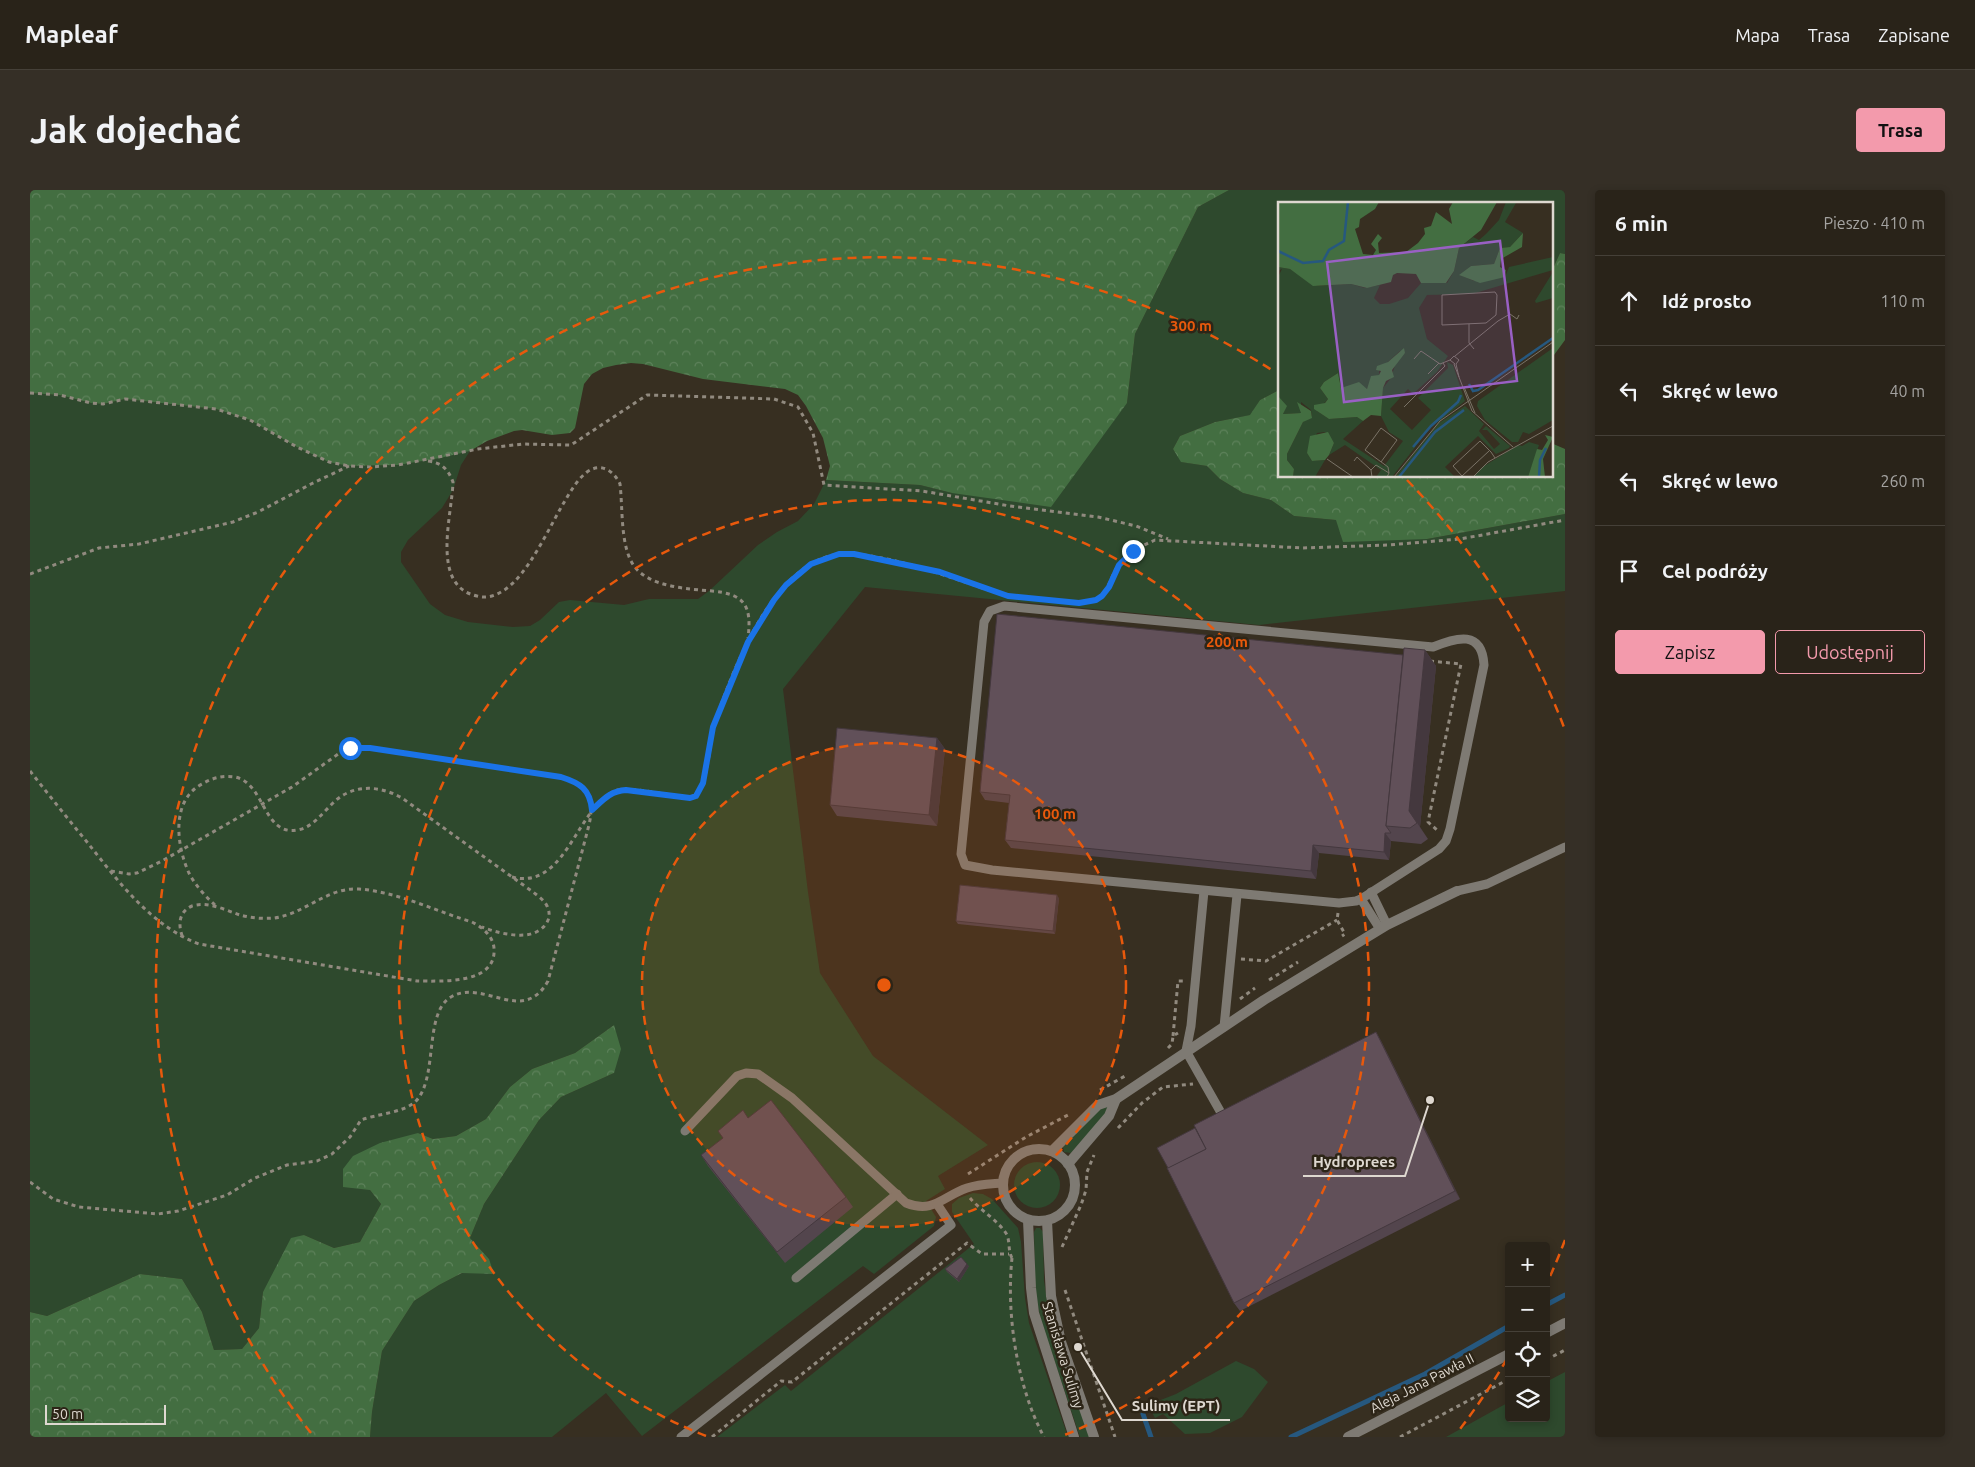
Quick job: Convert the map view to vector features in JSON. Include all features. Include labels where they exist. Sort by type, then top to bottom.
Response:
[{"type":"street","points":[[1052,1151],[1098,1105],[1116,1099],[1264,1000],[1384,927],[1457,891]]},
{"type":"street","points":[[1068,1164],[1108,1116],[1116,1099]]},
{"type":"street","points":[[1038,1149],[1052,1151],[1068,1164],[1074,1181],[1072,1198],[1062,1212],[1047,1220],[1028,1220],[1017,1215],[1009,1206],[1004,1195],[1002,1183],[1005,1170],[1013,1159],[1025,1152],[1038,1149]]},
{"type":"street","name":"Stanisława Sulimy","points":[[1028,1220],[1030,1280],[1034,1313],[1074,1437]]},
{"type":"street","name":"Stanisława Sulimy","points":[[1047,1220],[1051,1296],[1061,1342],[1094,1437]]},
{"type":"street","points":[[1548,1332],[1565,1323]]},
{"type":"street","name":"Aleja Jana Pawła II","points":[[1348,1437],[1505,1356]]},
{"type":"lane","points":[[1004,606],[1433,647],[1449,640],[1463,638],[1474,642],[1483,651],[1484,665],[1450,829],[1446,841],[1439,849],[1356,901],[1328,903],[1204,892],[992,870],[965,865],[961,854],[984,622],[990,611],[1004,606]]},
{"type":"lane","points":[[1457,891],[1487,884],[1565,847]]},
{"type":"lane","points":[[1204,892],[1191,1026],[1186,1051],[1220,1111]]},
{"type":"lane","points":[[1371,892],[1384,927]]},
{"type":"lane","points":[[1224,1028],[1237,895]]},
{"type":"lane","points":[[1361,898],[1384,927]]},
{"type":"lane","points":[[685,1131],[737,1076],[746,1073],[758,1074],[792,1098],[906,1203],[917,1207],[937,1204],[966,1188],[982,1184],[1002,1183]]},
{"type":"lane","points":[[796,1278],[896,1194]]},
{"type":"lane","points":[[681,1437],[951,1225],[937,1204]]},
{"type":"path","points":[[30,392],[60,395],[90,403],[103,404],[125,399],[216,409],[250,420],[297,447],[329,462],[350,466],[398,466],[478,449],[523,444],[571,445],[647,395],[774,399],[798,407],[813,433],[824,485],[922,491],[1010,506],[1098,517],[1136,526],[1171,540]]},
{"type":"path","points":[[425,461],[436,462],[444,466],[450,472],[453,482],[447,550],[448,563],[455,584],[461,590],[480,597],[492,596],[503,591],[514,582],[531,559],[577,482],[595,468],[603,468],[610,470],[620,484],[626,546],[629,556],[640,574],[657,583],[723,592],[738,597],[744,602],[749,612],[748,642]]},
{"type":"path","points":[[30,574],[98,548],[111,545],[139,544],[233,522],[258,512],[350,466]]},
{"type":"path","points":[[1088,602],[1102,596],[1109,587],[1119,565],[1133,551],[1155,540],[1275,547],[1379,546],[1460,539],[1565,520]]},
{"type":"path","points":[[512,877],[521,880],[529,879],[540,876],[550,869],[560,859],[592,810],[604,798],[616,790],[690,798],[696,796],[703,783],[713,727],[748,642],[774,600],[793,578],[811,564],[839,554],[854,554],[932,570],[1008,596]]},
{"type":"path","points":[[30,1182],[53,1198],[78,1207],[158,1214],[178,1211],[227,1195],[255,1178],[280,1167],[317,1160],[332,1154],[350,1137],[361,1120],[407,1107],[416,1101],[426,1081],[437,1016],[442,1005],[450,997],[466,992],[515,1001],[535,996],[548,981],[592,810],[591,799],[586,791],[571,780],[561,777],[360,747],[350,748],[340,752],[292,787],[182,850],[137,873],[129,874],[111,871]]},
{"type":"path","points":[[30,771],[139,903],[183,938],[199,944],[417,981],[440,981],[475,976],[486,970],[492,962],[494,944],[481,927]]},
{"type":"path","points":[[183,938],[179,925],[181,916],[185,910],[192,906],[202,904],[242,916],[273,918],[303,910],[329,894],[341,890],[360,889],[403,899],[472,922],[481,927],[502,933],[524,936],[535,934],[546,924],[549,913],[548,907],[538,896],[402,798],[382,789],[361,788],[350,791],[335,801],[313,823],[297,830],[282,829],[275,824],[252,787],[237,777],[219,777],[202,784],[189,794],[182,808],[179,831],[185,864],[195,882],[217,907]]},
{"type":"path","points":[[1116,1130],[1142,1103],[1163,1086],[1191,1085],[1202,1079]]},
{"type":"path","points":[[1059,1257],[1082,1205],[1086,1190],[1087,1172],[1097,1150]]},
{"type":"path","points":[[712,1437],[781,1381],[792,1382],[967,1242],[982,1254],[1010,1254]]},
{"type":"path","points":[[1017,1258],[1012,1258],[1011,1308],[1015,1352],[1029,1401],[1044,1437]]},
{"type":"path","points":[[1064,1288],[1115,1437]]},
{"type":"path","points":[[1550,1358],[1565,1350]]},
{"type":"path","points":[[1400,1437],[1505,1382]]},
{"type":"green space","points":[[30,190],[1229,190],[1198,207],[1135,334],[1127,403],[1051,507],[952,493],[920,485],[826,480],[830,466],[823,438],[798,395],[785,389],[703,379],[643,364],[616,365],[603,368],[592,374],[584,384],[575,428],[570,433],[552,435],[522,430],[514,431],[487,441],[470,451],[398,465],[349,466],[329,462],[297,447],[250,420],[216,409],[125,399],[103,404],[91,403],[60,395],[30,393]]},
{"type":"green space","points":[[1229,190],[1565,190],[1565,254],[1560,253],[1552,271],[1552,202],[1278,202],[1278,391],[1260,400],[1251,415],[1215,422],[1180,436],[1173,449],[1182,462],[1207,466],[1220,479],[1243,493],[1271,500],[1294,516],[1336,520],[1427,539],[1565,514],[1565,591],[1259,625],[865,587],[783,689],[820,973],[873,1056],[988,1145],[938,1176],[945,1189],[926,1201],[936,1217],[934,1226],[874,1274],[863,1266],[642,1436],[606,1393],[552,1437],[370,1437],[382,1351],[414,1301],[439,1285],[489,1259],[470,1238],[484,1204],[539,1120],[561,1097],[614,1073],[614,1025],[575,1053],[532,1069],[510,1087],[486,1119],[456,1136],[433,1139],[418,1133],[370,1190],[381,1204],[360,1242],[334,1248],[304,1235],[263,1292],[259,1328],[242,1349],[214,1350],[202,1312],[182,1279],[140,1274],[47,1316],[30,1312],[30,393],[60,395],[91,403],[103,404],[125,399],[216,409],[250,420],[297,447],[329,461],[349,466],[398,465],[470,451],[461,465],[453,490],[442,508],[408,540],[401,552],[401,562],[430,604],[445,615],[468,622],[513,627],[530,626],[540,620],[559,602],[570,600],[624,605],[649,599],[698,599],[758,545],[798,521],[814,504],[826,480],[920,485],[952,493],[1127,403],[1135,334],[1198,207]]},
{"type":"green space","points":[[1560,253],[1565,254],[1565,340],[1552,360],[1552,271]]},
{"type":"green space","points":[[1278,391],[1278,478],[1552,478],[1552,443],[1565,449],[1565,514],[1427,539],[1343,542],[1336,520],[1294,516],[1271,500],[1243,493],[1220,479],[1207,466],[1181,462],[1173,449],[1180,436],[1215,422],[1250,415],[1260,400]]},
{"type":"green space","points":[[614,1025],[621,1049],[614,1073],[561,1097],[539,1120],[484,1204],[470,1238],[489,1259],[494,1274],[462,1273],[414,1301],[382,1351],[370,1437],[30,1437],[30,1312],[47,1316],[140,1274],[182,1279],[202,1312],[214,1350],[242,1349],[259,1328],[263,1292],[291,1238],[304,1235],[334,1248],[360,1242],[381,1204],[370,1190],[343,1187],[343,1169],[353,1156],[380,1143],[418,1133],[433,1139],[456,1136],[486,1119],[510,1087],[532,1069],[575,1053]]},
{"type":"green space","points":[[1103,1106],[1108,1106],[1109,1110],[1071,1153],[1064,1152],[1063,1147]]},
{"type":"green space","points":[[1042,1162],[1046,1163],[1056,1172],[1059,1176],[1059,1194],[1050,1204],[1042,1208],[1032,1208],[1024,1204],[1015,1194],[1014,1180],[1018,1172],[1028,1163]]},
{"type":"green space","points":[[973,1193],[983,1194],[992,1199],[1018,1228],[1029,1323],[1068,1437],[717,1437],[785,1385],[791,1391],[974,1244],[952,1212],[952,1204],[959,1198]]},
{"type":"green space","points":[[1036,1228],[1040,1228],[1043,1232],[1044,1281],[1050,1319],[1090,1437],[1080,1437],[1042,1324],[1035,1282],[1034,1232]]},
{"type":"green space","points":[[1236,1361],[1254,1369],[1268,1382],[1242,1417],[1210,1433],[1185,1434],[1163,1414],[1155,1418],[1148,1405],[1176,1394]]},
{"type":"green space","points":[[1565,1372],[1565,1437],[1446,1437],[1505,1404],[1505,1422],[1550,1422],[1550,1380]]},
{"type":"building","points":[[997,614],[1403,655],[1386,826],[1391,833],[1385,833],[1384,852],[1313,845],[1311,871],[1005,840],[1010,795],[980,792]]},
{"type":"building","points":[[1404,648],[1425,650],[1409,811],[1417,823],[1410,828],[1386,826]]},
{"type":"building","points":[[837,728],[937,738],[929,815],[830,805]]},
{"type":"building","points":[[960,885],[1057,895],[1053,931],[956,921]]},
{"type":"building","points":[[1376,1032],[1455,1191],[1234,1303],[1167,1168],[1206,1149],[1194,1125]]},
{"type":"building","points":[[771,1100],[846,1197],[777,1252],[701,1155],[723,1138],[718,1131],[743,1110],[748,1118]]},
{"type":"building","points":[[1195,1128],[1206,1149],[1168,1168],[1157,1148]]},
{"type":"building","points":[[961,1257],[967,1264],[957,1279],[945,1269]]},
{"type":"waterway","points":[[1550,1303],[1565,1295]]},
{"type":"waterway","points":[[1291,1437],[1425,1374],[1505,1328]]},
{"type":"waterway","points":[[1143,1414],[1151,1437]]},
{"type":"place","name":"Hydroprees","points":[[1430,1100]]},
{"type":"place","name":"Sulimy (EPT)","points":[[1078,1347]]},
{"type":"route","points":[[350,748],[370,748],[561,777],[580,785],[586,791],[591,799],[592,810],[604,798],[616,790],[690,798],[696,796],[703,783],[713,727],[724,696],[748,642],[757,625],[786,585],[800,571],[811,564],[839,554],[854,554],[940,572],[1008,596],[1079,603],[1096,600],[1102,596],[1109,587],[1119,565],[1133,551]]}]
